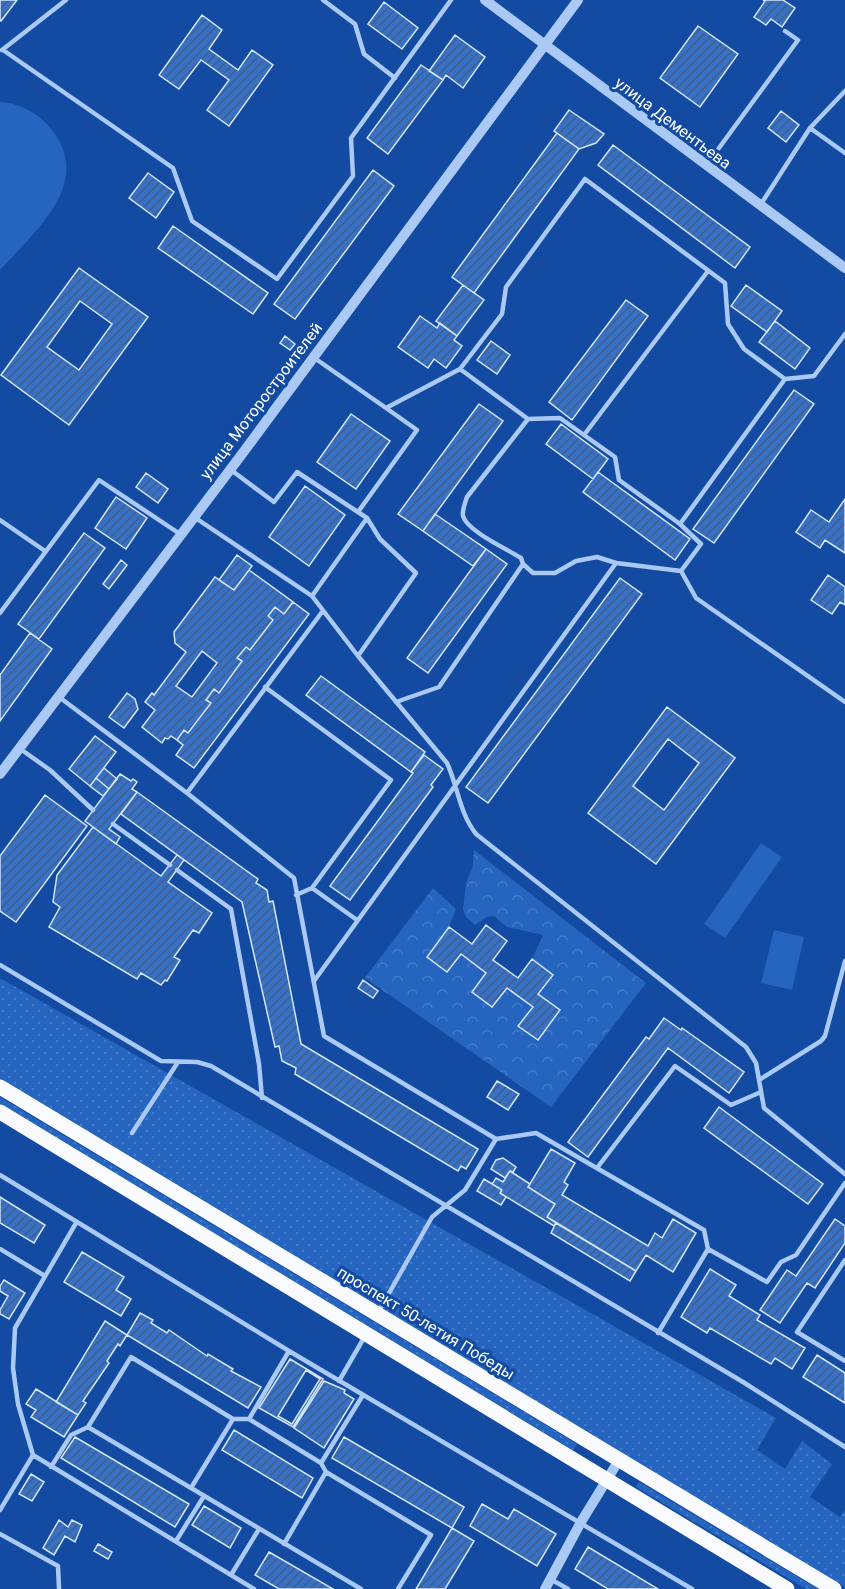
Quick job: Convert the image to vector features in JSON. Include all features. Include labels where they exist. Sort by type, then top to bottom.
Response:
[{"type":"main road","name":"проспект 50-летия Победы","points":[[0,1087],[834,1589]]},
{"type":"main road","points":[[0,1112],[787,1589]]},
{"type":"street","name":"улица Дементьева","points":[[485,0],[845,268]]},
{"type":"street","name":"улица Моторостроителей","points":[[0,774],[578,0]]},
{"type":"street","points":[[548,1584],[581,1522],[619,1460]]},
{"type":"lane","points":[[65,0],[1,50],[173,168],[192,221],[277,279],[353,176],[351,138],[451,0]]},
{"type":"lane","points":[[323,0],[355,24],[364,54],[395,78]]},
{"type":"lane","points":[[706,166],[798,40],[785,31]]},
{"type":"lane","points":[[760,206],[810,128],[845,92]]},
{"type":"lane","points":[[810,128],[845,153]]},
{"type":"lane","points":[[386,408],[460,369],[502,314],[506,287],[585,179],[725,283],[728,324],[744,349],[785,379],[814,376],[845,334]]},
{"type":"lane","points":[[584,435],[708,271]]},
{"type":"lane","points":[[313,357],[417,430],[358,512]]},
{"type":"lane","points":[[460,369],[528,419],[560,418],[615,457],[619,480],[680,524],[701,544],[681,571]]},
{"type":"lane","points":[[680,524],[785,379]]},
{"type":"lane","points":[[528,419],[467,497],[463,512],[464,519],[477,531],[521,558],[523,564],[533,573],[555,573],[576,561],[597,557],[616,563],[681,571]]},
{"type":"lane","points":[[230,469],[274,502],[297,472],[367,518],[380,539],[416,573],[358,656]]},
{"type":"lane","points":[[0,613],[99,480],[180,534]]},
{"type":"lane","points":[[194,517],[312,596],[322,612],[447,763],[456,784],[460,805],[476,834],[746,1047],[756,1063],[764,1108],[845,1174]]},
{"type":"lane","points":[[312,596],[367,518]]},
{"type":"lane","points":[[0,520],[45,551]]},
{"type":"lane","points":[[314,981],[616,563]]},
{"type":"lane","points":[[396,702],[439,687],[523,564]]},
{"type":"lane","points":[[681,571],[696,598],[845,702]]},
{"type":"lane","points":[[187,793],[322,612]]},
{"type":"lane","points":[[265,687],[391,780],[312,888],[296,895]]},
{"type":"lane","points":[[58,696],[187,793],[294,878],[324,1036],[496,1139],[536,1133],[704,1230],[708,1249],[658,1333]]},
{"type":"lane","points":[[19,748],[50,770],[93,810]]},
{"type":"lane","points":[[113,824],[170,865]]},
{"type":"lane","points":[[177,870],[231,909],[260,1064],[262,1098]]},
{"type":"lane","points":[[312,888],[357,920]]},
{"type":"lane","points":[[759,1080],[821,1041],[825,1036],[845,961]]},
{"type":"lane","points":[[0,965],[161,1061],[197,1062],[211,1066],[743,1382],[845,1447]]},
{"type":"lane","points":[[132,1132],[178,1062]]},
{"type":"lane","points":[[597,1168],[675,1066],[731,1105],[761,1092]]},
{"type":"lane","points":[[378,1314],[432,1217],[465,1190],[496,1139]]},
{"type":"lane","points":[[0,1175],[339,1381],[692,1589]]},
{"type":"lane","points":[[708,1249],[767,1282],[782,1262],[796,1255],[845,1183]]},
{"type":"lane","points":[[76,1223],[15,1328],[13,1368],[18,1404],[33,1455],[254,1589]]},
{"type":"lane","points":[[0,1249],[45,1276]]},
{"type":"lane","points":[[845,1260],[797,1332],[845,1361]]},
{"type":"lane","points":[[339,1381],[367,1334]]},
{"type":"lane","points":[[249,1419],[289,1351]]},
{"type":"lane","points":[[51,1467],[71,1435],[88,1427],[131,1357],[233,1419],[249,1419],[321,1463],[326,1472],[431,1535],[398,1589]]},
{"type":"lane","points":[[321,1463],[363,1395]]},
{"type":"lane","points":[[191,1488],[233,1419]]},
{"type":"lane","points":[[88,1427],[360,1589]]},
{"type":"lane","points":[[0,1510],[33,1455]]},
{"type":"lane","points":[[284,1544],[326,1472]]},
{"type":"lane","points":[[176,1541],[204,1496]]},
{"type":"lane","points":[[231,1575],[259,1529]]},
{"type":"lane","points":[[0,1534],[58,1566],[59,1589]]},
{"type":"lane","points":[[548,1584],[568,1589]]},
{"type":"green space","points":[[0,102],[22,107],[36,114],[47,124],[63,150],[66,169],[63,188],[54,206],[28,240],[0,270]]},
{"type":"green space","points":[[761,843],[782,857],[725,938],[704,924]]},
{"type":"green space","points":[[474,850],[646,983],[551,1107],[365,978],[433,888],[456,909],[449,927],[427,957],[447,972],[461,954],[486,973],[492,1007],[507,988],[533,1007],[518,1026],[538,1040],[560,1010],[538,994],[553,975],[532,959],[543,935],[507,927],[494,916],[487,917],[475,925],[466,917],[463,909],[466,883],[473,866]]},
{"type":"green space","points":[[774,930],[804,937],[792,990],[761,983]]},
{"type":"green space","points":[[0,978],[776,1418],[757,1450],[785,1469],[802,1441],[832,1464],[810,1497],[840,1517],[845,1510],[845,1587],[0,1080]]},
{"type":"green space","points":[[0,1097],[577,1444],[573,1450],[0,1104]]},
{"type":"green space","points":[[639,1482],[818,1589],[806,1589],[636,1487]]},
{"type":"building","points":[[0,0],[17,0],[1,21],[0,20]]},
{"type":"building","points":[[763,0],[783,0],[795,8],[782,27],[771,19],[766,25],[754,17],[765,1]]},
{"type":"building","points":[[384,2],[418,28],[402,49],[368,24]]},
{"type":"building","points":[[202,15],[222,30],[209,49],[238,70],[252,50],[273,65],[229,126],[207,110],[229,80],[201,60],[179,89],[159,75]]},
{"type":"building","points":[[698,26],[738,54],[700,107],[660,78]]},
{"type":"building","points":[[455,35],[485,57],[463,88],[446,75],[443,80],[429,71]]},
{"type":"building","points":[[421,65],[443,80],[388,154],[367,138]]},
{"type":"building","points":[[569,110],[604,134],[596,143],[579,149],[554,131]]},
{"type":"building","points":[[781,111],[799,125],[786,142],[768,128]]},
{"type":"building","points":[[557,133],[579,149],[474,293],[452,277]]},
{"type":"building","points":[[613,145],[750,247],[735,268],[598,165]]},
{"type":"building","points":[[373,170],[394,186],[295,319],[274,304]]},
{"type":"building","points":[[148,173],[174,192],[156,218],[129,198]]},
{"type":"building","points":[[173,226],[268,293],[253,314],[158,248]]},
{"type":"building","points":[[79,268],[148,317],[69,425],[1,375]],"holes":[[[80,301],[112,324],[79,370],[47,347]]]},
{"type":"building","points":[[463,285],[484,300],[457,336],[436,321]]},
{"type":"building","points":[[746,285],[782,311],[767,332],[731,306]]},
{"type":"building","points":[[626,300],[648,316],[572,420],[549,402]]},
{"type":"building","points":[[420,316],[437,328],[440,323],[457,336],[454,340],[462,346],[446,368],[434,359],[428,368],[398,347]]},
{"type":"building","points":[[775,321],[810,348],[795,369],[759,342]]},
{"type":"building","points":[[285,336],[295,344],[290,350],[280,343]]},
{"type":"building","points":[[491,341],[510,355],[497,374],[477,360]]},
{"type":"building","points":[[794,390],[814,404],[714,543],[693,529]]},
{"type":"building","points":[[479,404],[503,421],[423,531],[398,514]]},
{"type":"building","points":[[351,414],[390,441],[356,489],[317,462]]},
{"type":"building","points":[[561,424],[608,459],[593,479],[546,444]]},
{"type":"building","points":[[598,472],[690,539],[675,560],[583,492]]},
{"type":"building","points":[[146,473],[168,489],[158,503],[136,487]]},
{"type":"building","points":[[305,486],[345,515],[309,566],[269,537]]},
{"type":"building","points":[[116,497],[147,518],[126,549],[95,528]]},
{"type":"building","points":[[845,499],[845,553],[825,540],[820,548],[796,532],[811,510],[829,522]]},
{"type":"building","points":[[435,514],[486,549],[473,566],[423,531]]},
{"type":"building","points":[[84,533],[105,548],[39,639],[18,624]]},
{"type":"building","points":[[486,549],[507,564],[428,673],[407,658]]},
{"type":"building","points":[[237,555],[252,566],[234,590],[219,580]]},
{"type":"building","points":[[121,560],[127,565],[109,589],[103,584]]},
{"type":"building","points":[[249,570],[293,602],[284,614],[275,607],[268,616],[273,620],[250,650],[246,647],[237,658],[242,661],[219,693],[214,689],[206,700],[211,703],[188,733],[184,730],[177,740],[171,736],[168,739],[165,738],[162,743],[142,727],[155,710],[145,702],[152,693],[154,695],[186,652],[175,643],[174,632],[215,577],[234,590]],"holes":[[[202,651],[217,663],[192,697],[176,686]]]},
{"type":"building","points":[[828,575],[845,587],[845,605],[840,602],[832,614],[811,600]]},
{"type":"building","points":[[620,578],[642,594],[488,803],[466,787]]},
{"type":"building","points":[[293,602],[309,614],[194,768],[176,755],[183,745],[177,740],[184,730],[188,733],[211,703],[206,700],[214,689],[219,693],[242,661],[237,658],[246,647],[250,650],[273,620],[268,616],[275,607],[284,614]]},
{"type":"building","points":[[30,633],[52,649],[0,721],[0,675]]},
{"type":"building","points":[[321,676],[425,752],[411,772],[306,695]]},
{"type":"building","points":[[127,693],[135,699],[138,709],[124,728],[109,717]]},
{"type":"building","points":[[667,707],[735,758],[656,864],[588,813]],"holes":[[[668,739],[699,763],[664,810],[633,786]]]},
{"type":"building","points":[[95,736],[116,752],[90,786],[69,769]]},
{"type":"building","points":[[424,755],[443,769],[431,785],[433,787],[350,900],[330,886]]},
{"type":"building","points":[[104,768],[117,779],[109,789],[96,778]]},
{"type":"building","points":[[120,774],[137,782],[132,789],[137,792],[109,829],[120,837],[116,844],[85,821]]},
{"type":"building","points":[[96,778],[109,789],[103,796],[90,786]]},
{"type":"building","points":[[137,792],[258,879],[256,883],[267,890],[269,902],[273,901],[301,1044],[478,1149],[466,1169],[461,1166],[458,1171],[295,1074],[296,1068],[282,1061],[279,1046],[275,1047],[242,902],[121,814]]},
{"type":"building","points":[[45,795],[87,826],[16,922],[0,911],[0,856]]},
{"type":"building","points":[[93,827],[161,876],[177,855],[184,860],[168,882],[212,913],[199,933],[193,930],[174,957],[180,960],[167,981],[165,980],[161,985],[141,973],[137,979],[49,927],[60,907],[53,902],[57,875]]},
{"type":"building","points":[[486,925],[507,941],[493,960],[518,978],[532,959],[553,975],[538,994],[560,1010],[538,1040],[518,1026],[533,1007],[507,988],[492,1007],[472,992],[486,973],[461,954],[447,972],[427,957],[449,927],[472,944]]},
{"type":"building","points":[[363,980],[378,991],[373,998],[358,988]]},
{"type":"building","points":[[664,1018],[744,1072],[729,1093],[668,1048],[588,1157],[568,1142],[646,1037],[649,1039]]},
{"type":"building","points":[[497,1081],[519,1094],[508,1110],[487,1097]]},
{"type":"building","points":[[719,1107],[823,1184],[808,1204],[704,1128]]},
{"type":"building","points":[[551,1149],[575,1163],[564,1182],[568,1185],[562,1195],[648,1246],[655,1233],[662,1238],[673,1219],[696,1233],[673,1272],[646,1255],[636,1271],[547,1217],[555,1204],[528,1187]]},
{"type":"building","points":[[503,1158],[516,1167],[505,1178],[491,1169],[496,1160]]},
{"type":"building","points":[[510,1171],[530,1184],[528,1187],[555,1204],[547,1217],[556,1223],[554,1226],[500,1193],[502,1190],[492,1184],[496,1178],[503,1182]]},
{"type":"building","points":[[484,1179],[502,1190],[500,1193],[506,1197],[501,1205],[477,1191]]},
{"type":"building","points":[[0,1197],[45,1225],[34,1243],[0,1223]]},
{"type":"building","points":[[835,1219],[845,1226],[845,1243],[815,1288],[807,1283],[780,1323],[760,1310],[787,1270],[796,1276]]},
{"type":"building","points":[[556,1223],[636,1271],[630,1281],[551,1233]]},
{"type":"building","points":[[82,1252],[124,1277],[116,1290],[131,1299],[121,1316],[64,1282]]},
{"type":"building","points":[[710,1269],[736,1285],[729,1296],[760,1315],[757,1320],[805,1348],[792,1369],[775,1358],[771,1364],[710,1328],[707,1333],[681,1317]]},
{"type":"building","points":[[4,1280],[25,1293],[9,1319],[0,1314],[8,1296],[0,1291]]},
{"type":"building","points":[[140,1313],[153,1320],[151,1323],[167,1333],[169,1330],[207,1356],[208,1354],[233,1369],[231,1371],[261,1387],[248,1408],[127,1335]]},
{"type":"building","points":[[105,1321],[127,1335],[107,1361],[109,1363],[83,1401],[86,1403],[78,1415],[56,1402]]},
{"type":"building","points":[[817,1355],[845,1373],[845,1403],[803,1377]]},
{"type":"building","points":[[290,1359],[323,1379],[293,1427],[259,1408]]},
{"type":"building","points":[[306,1370],[320,1379],[292,1424],[278,1416]]},
{"type":"building","points":[[324,1381],[345,1390],[344,1393],[354,1399],[324,1448],[294,1428]]},
{"type":"building","points":[[36,1389],[78,1415],[64,1437],[31,1417],[36,1410],[26,1404]]},
{"type":"building","points":[[234,1430],[313,1478],[302,1498],[222,1450]]},
{"type":"building","points":[[75,1437],[189,1504],[175,1527],[61,1458]]},
{"type":"building","points":[[344,1437],[464,1507],[452,1528],[332,1458]]},
{"type":"building","points":[[31,1474],[44,1482],[32,1501],[19,1494]]},
{"type":"building","points":[[482,1504],[508,1519],[514,1509],[556,1534],[537,1566],[470,1526]]},
{"type":"building","points":[[204,1506],[241,1528],[230,1548],[192,1525]]},
{"type":"building","points":[[59,1520],[68,1527],[72,1520],[82,1525],[75,1542],[65,1536],[54,1555],[43,1548]]},
{"type":"building","points":[[452,1528],[474,1541],[445,1589],[416,1589]]},
{"type":"building","points":[[98,1544],[112,1552],[108,1559],[94,1551]]},
{"type":"building","points":[[588,1547],[658,1589],[608,1589],[575,1569]]},
{"type":"building","points":[[269,1552],[333,1589],[279,1589],[255,1575]]}]
